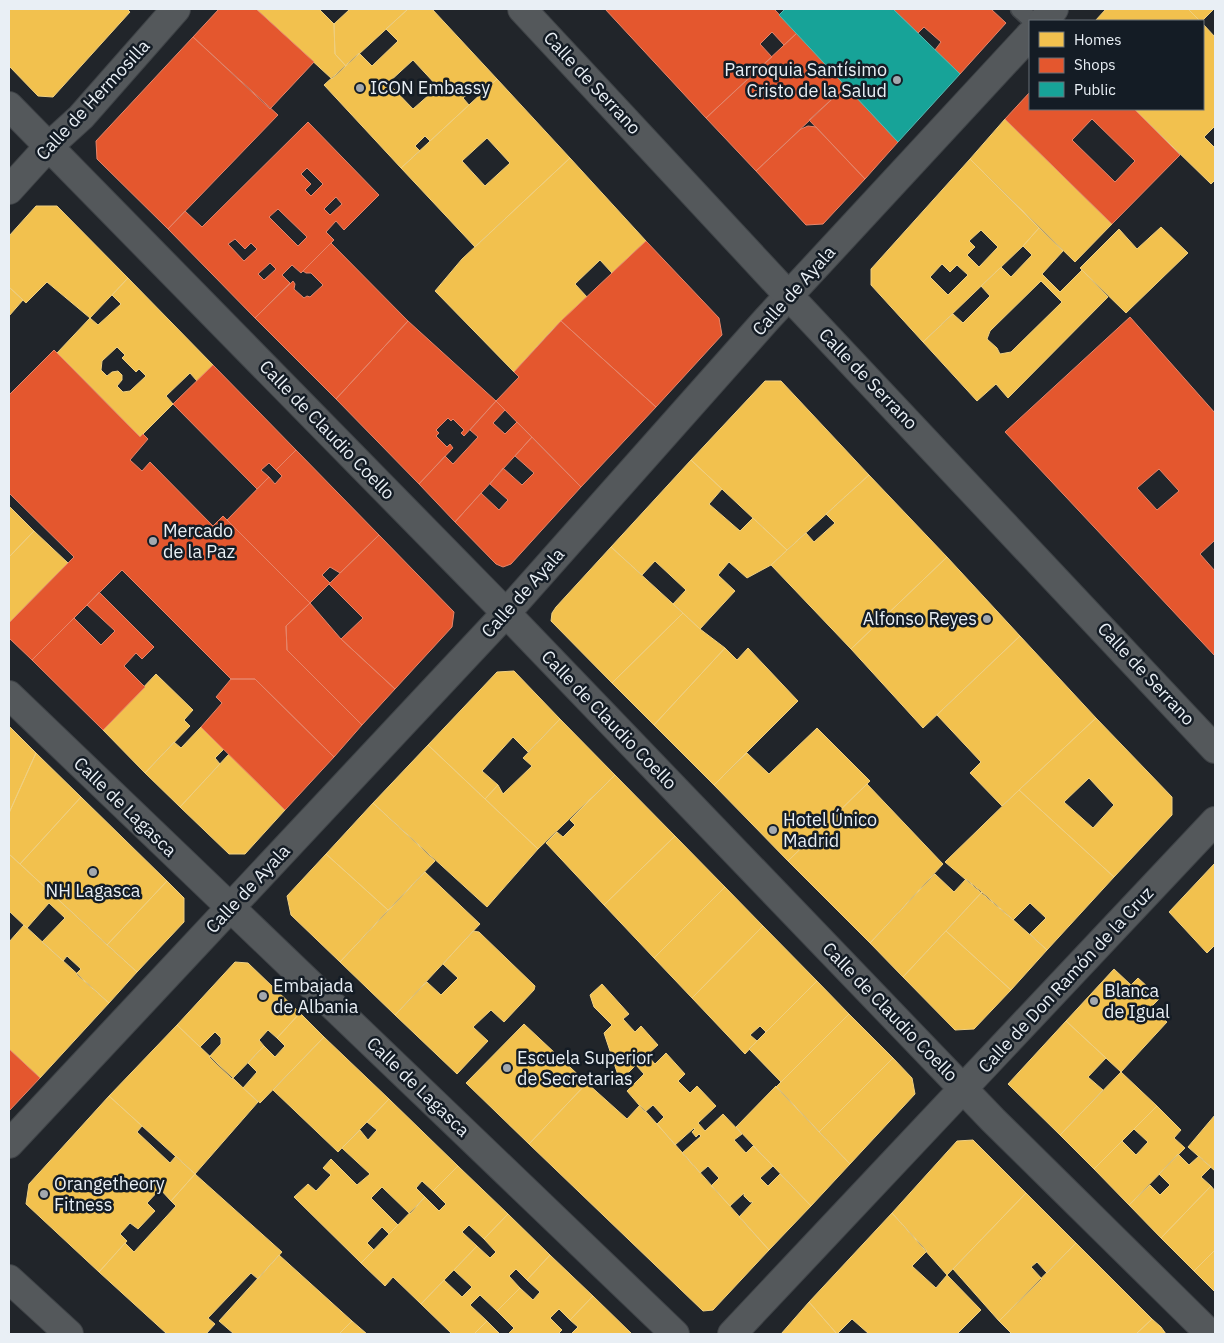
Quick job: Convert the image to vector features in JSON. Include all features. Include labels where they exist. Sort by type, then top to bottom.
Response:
[{"type":"street","name":"Calle de Hermosilla","points":[[9,190],[48,147],[81,117],[176,9]]},
{"type":"street","name":"Calle de Serrano","points":[[522,9],[1215,749]]},
{"type":"street","points":[[1044,20],[1054,9]]},
{"type":"street","name":"Calle de Ayala","points":[[9,1144],[506,613],[789,296],[1029,36]]},
{"type":"street","name":"Calle de Claudio Coello","points":[[9,106],[506,613],[993,1120],[1210,1334]]},
{"type":"street","name":"Calle de Lagasca","points":[[9,694],[675,1334]]},
{"type":"street","name":"Calle de Don Ramón de la Cruz","points":[[732,1334],[1215,821]]},
{"type":"street","points":[[9,1278],[69,1334]]},
{"type":"lane","points":[[1019,9],[1031,20]]},
{"type":"building: Homes","points":[[9,9],[127,9],[130,12],[53,97],[38,96],[9,66]]},
{"type":"building: Homes","points":[[256,9],[319,9],[334,24],[335,54],[346,66],[332,79]]},
{"type":"building: Homes","points":[[350,9],[408,9],[346,66],[335,54],[334,24]]},
{"type":"building: Homes","name":"ICON Embassy","points":[[408,9],[432,9],[497,79],[479,96],[473,89],[463,98],[469,105],[430,141],[425,136],[415,146],[420,151],[401,168],[324,85],[359,53],[372,66],[398,41],[386,29]],"holes":[[[413,60],[438,87],[413,109],[388,83]]]},
{"type":"building: Homes","points":[[1106,9],[1188,9],[1199,20],[1096,20]]},
{"type":"building: Homes","points":[[1188,9],[1214,9],[1203,20],[1199,20]]},
{"type":"building: Homes","points":[[1204,25],[1215,37],[1215,126],[1204,137],[1215,148],[1215,180],[1211,184],[1135,110],[1204,110]]},
{"type":"building: Homes","points":[[497,79],[570,158],[475,247],[401,168]],"holes":[[[487,138],[510,163],[485,186],[462,161]]]},
{"type":"building: Homes","points":[[1005,119],[1112,224],[1075,262],[970,159]]},
{"type":"building: Homes","points":[[570,158],[646,241],[612,273],[600,260],[575,284],[587,297],[553,329],[514,372],[435,291],[462,259]]},
{"type":"building: Homes","points":[[970,159],[1039,228],[1023,246],[923,342],[871,285],[871,269]],"holes":[[[981,230],[998,247],[979,267],[967,255],[975,247],[969,241]],[[942,264],[950,272],[957,265],[968,275],[948,295],[930,277]]]},
{"type":"building: Homes","points":[[36,206],[57,206],[128,278],[90,318],[47,282],[26,303],[9,287],[9,236]]},
{"type":"building: Homes","points":[[1161,227],[1188,253],[1126,313],[1080,268],[1119,229],[1137,249]]},
{"type":"building: Homes","points":[[1039,228],[1063,251],[1042,274],[1060,292],[1082,270],[1108,297],[1008,398],[996,384],[977,401],[923,342],[953,314],[963,323],[990,296],[981,286],[1001,267],[1011,277],[1032,255],[1023,246]],"holes":[[[1041,281],[1062,302],[1011,352],[1000,354],[997,348],[987,339],[990,331]]]},
{"type":"building: Homes","points":[[128,278],[213,365],[197,381],[190,373],[166,396],[173,404],[140,437],[57,353],[90,318],[98,325],[121,304],[112,295]],"holes":[[[117,347],[125,355],[122,358],[136,372],[139,369],[146,376],[130,391],[123,392],[117,386],[122,380],[122,375],[118,371],[112,372],[107,376],[101,370],[102,361]]]},
{"type":"building: Homes","points":[[9,287],[23,300],[9,316]]},
{"type":"building: Homes","points":[[765,381],[781,381],[869,475],[787,550],[691,460]]},
{"type":"building: Homes","points":[[691,460],[722,489],[709,504],[740,531],[753,518],[787,550],[771,565],[747,578],[729,562],[718,575],[735,591],[700,629],[673,604],[686,590],[655,561],[642,575],[611,547]]},
{"type":"building: Homes","points":[[869,475],[947,557],[851,649],[771,565],[806,533],[814,542],[835,523],[826,514]]},
{"type":"building: Homes","points":[[9,506],[34,531],[9,557]]},
{"type":"building: Homes","points":[[34,531],[68,563],[9,623],[9,557]]},
{"type":"building: Homes","points":[[611,547],[683,613],[612,683],[551,621],[552,613],[556,607]]},
{"type":"building: Homes","points":[[947,557],[1020,636],[923,728],[851,649]]},
{"type":"building: Homes","points":[[683,613],[725,648],[654,725],[612,683]]},
{"type":"building: Homes","points":[[1020,636],[1096,718],[1002,806],[970,773],[981,762],[937,715]]},
{"type":"building: Homes","points":[[725,648],[737,660],[748,648],[798,701],[714,785],[654,725]]},
{"type":"building: Homes","points":[[514,671],[560,719],[528,752],[513,737],[482,771],[498,785],[485,799],[428,745],[497,672]]},
{"type":"building: Homes","points":[[156,674],[193,710],[184,720],[190,726],[145,773],[103,730]]},
{"type":"building: Homes","points":[[1096,718],[1172,797],[1172,815],[1114,877],[1019,790]],"holes":[[[1089,778],[1114,805],[1093,828],[1064,802]]]},
{"type":"building: Homes","points":[[560,719],[615,775],[538,849],[485,799],[498,785],[503,794],[532,766],[523,758]]},
{"type":"building: Homes","points":[[9,726],[36,753],[9,813]]},
{"type":"building: Homes","points":[[201,727],[224,749],[215,758],[220,764],[180,807],[145,773],[174,742],[181,748]]},
{"type":"building: Homes","points":[[817,728],[870,781],[788,861],[714,785],[747,753],[769,774]]},
{"type":"building: Homes","points":[[428,745],[538,849],[487,907],[373,803]]},
{"type":"building: Homes","points":[[36,753],[81,797],[20,864],[9,854],[9,813]]},
{"type":"building: Homes","points":[[229,754],[285,810],[245,854],[229,854],[180,807]]},
{"type":"building: Homes","points":[[615,775],[675,836],[604,905],[546,843],[557,832],[563,837],[575,825],[570,820]]},
{"type":"building: Homes","points":[[867,784],[943,864],[870,943],[788,861]]},
{"type":"building: Homes","points":[[1019,790],[1114,877],[1047,950],[1030,934],[1046,918],[1030,903],[1013,920],[945,862]]},
{"type":"building: Homes","name":"NH Lagasca","points":[[81,797],[167,881],[107,945],[20,864]]},
{"type":"building: Homes","points":[[373,803],[435,861],[388,910],[326,854]]},
{"type":"building: Homes","points":[[675,836],[725,887],[654,958],[604,905]]},
{"type":"building: Homes","points":[[9,854],[137,972],[109,1003],[76,974],[81,969],[67,956],[63,961],[42,942],[65,918],[49,903],[27,928],[9,911]]},
{"type":"building: Homes","points":[[326,854],[388,910],[340,962],[291,915],[287,896]]},
{"type":"building: Homes","points":[[1215,863],[1215,945],[1207,953],[1169,912]]},
{"type":"building: Homes","points":[[425,872],[480,924],[395,1015],[340,962]]},
{"type":"building: Homes","points":[[935,874],[954,892],[966,879],[982,892],[903,977],[870,943]]},
{"type":"building: Homes","points":[[167,881],[184,898],[184,922],[137,972],[107,945]]},
{"type":"building: Homes","points":[[725,887],[763,926],[692,998],[654,958]]},
{"type":"building: Homes","points":[[982,892],[1047,950],[1011,990],[946,931]]},
{"type":"building: Homes","points":[[24,925],[109,1003],[40,1078],[9,1049],[9,942]]},
{"type":"building: Homes","points":[[763,926],[817,981],[766,1032],[760,1026],[750,1035],[757,1041],[745,1054],[692,998]]},
{"type":"building: Homes","points":[[473,931],[479,932],[535,986],[534,990],[504,1022],[491,1010],[473,1027],[488,1041],[457,1074],[395,1015],[427,982],[441,995],[458,978],[443,964]]},
{"type":"building: Homes","points":[[946,931],[1011,990],[974,1029],[955,1030],[903,977]]},
{"type":"building: Homes","points":[[235,962],[248,963],[300,1013],[277,1038],[268,1030],[259,1040],[264,1046],[232,1079],[209,1057],[221,1044],[221,1038],[215,1032],[200,1047],[177,1025]]},
{"type":"building: Homes","points":[[1114,969],[1131,985],[1138,978],[1160,998],[1150,1008],[1167,1022],[1121,1072],[1066,1021]]},
{"type":"building: Homes","points":[[817,981],[849,1014],[781,1082],[749,1049]]},
{"type":"building: Homes","points":[[602,984],[629,1014],[623,1019],[635,1032],[641,1026],[658,1045],[647,1055],[655,1064],[666,1053],[685,1074],[678,1081],[690,1093],[697,1086],[716,1106],[698,1123],[705,1131],[723,1114],[742,1134],[734,1140],[746,1153],[753,1146],[773,1166],[760,1178],[768,1186],[780,1174],[811,1206],[769,1250],[739,1217],[753,1202],[750,1202],[744,1196],[744,1193],[730,1206],[711,1186],[719,1178],[708,1166],[700,1173],[682,1153],[701,1136],[699,1134],[696,1137],[692,1132],[695,1129],[675,1145],[657,1124],[664,1117],[653,1105],[645,1112],[627,1091],[644,1074],[636,1065],[620,1081],[604,1033],[612,1025],[594,1007],[590,995]]},
{"type":"building: Homes","points":[[300,1013],[324,1037],[260,1103],[243,1088],[257,1072],[248,1063],[264,1046],[275,1057],[285,1046],[277,1038]]},
{"type":"building: Homes","points":[[849,1014],[893,1058],[819,1132],[776,1087]]},
{"type":"building: Homes","points":[[1066,1021],[1106,1058],[1088,1077],[1103,1090],[1060,1135],[1008,1084]]},
{"type":"building: Homes","points":[[524,1024],[587,1083],[529,1144],[466,1083]]},
{"type":"building: Homes","points":[[177,1025],[258,1102],[195,1174],[109,1096]]},
{"type":"building: Homes","points":[[324,1037],[389,1099],[338,1152],[273,1090]]},
{"type":"building: Homes","points":[[893,1058],[912,1078],[915,1094],[850,1164],[819,1132]]},
{"type":"building: Homes","points":[[1121,1072],[1157,1106],[1094,1169],[1060,1135]]},
{"type":"building: Homes","points":[[587,1083],[627,1119],[640,1105],[769,1250],[713,1310],[703,1311],[529,1144]]},
{"type":"building: Homes","points":[[776,1086],[850,1164],[811,1206],[736,1127]]},
{"type":"building: Homes","points":[[109,1096],[142,1126],[137,1132],[170,1163],[176,1156],[195,1174],[171,1201],[160,1189],[147,1203],[155,1211],[138,1229],[130,1223],[120,1234],[127,1241],[99,1272],[26,1204],[29,1184]]},
{"type":"building: Homes","points":[[389,1099],[458,1166],[433,1191],[422,1181],[416,1188],[425,1197],[410,1214],[382,1187],[371,1198],[398,1225],[389,1234],[382,1227],[367,1243],[374,1250],[361,1263],[294,1197],[308,1184],[316,1191],[331,1175],[323,1168],[331,1159],[357,1185],[370,1174],[342,1148],[360,1130],[368,1140],[377,1130],[367,1122]]},
{"type":"building: Homes","points":[[1157,1106],[1181,1130],[1174,1138],[1185,1148],[1129,1205],[1094,1169],[1122,1141],[1136,1155],[1148,1142],[1134,1129]]},
{"type":"building: Homes","points":[[1215,1115],[1215,1171],[1188,1147]]},
{"type":"building: Homes","points":[[973,1140],[1026,1193],[947,1275],[892,1213],[957,1141]]},
{"type":"building: Homes","points":[[1178,1154],[1189,1165],[1199,1156],[1211,1167],[1201,1177],[1211,1186],[1161,1238],[1129,1205],[1150,1185],[1160,1195],[1170,1185],[1159,1174]]},
{"type":"building: Homes","points":[[458,1166],[508,1214],[484,1239],[469,1225],[462,1232],[477,1246],[421,1304],[393,1277],[385,1286],[361,1263],[425,1197],[439,1211],[446,1204],[433,1191]]},
{"type":"building: Homes","points":[[195,1174],[282,1252],[258,1279],[251,1273],[208,1318],[215,1324],[206,1334],[167,1334],[99,1272],[125,1243],[134,1252],[176,1206],[171,1201]]},
{"type":"building: Homes","points":[[1211,1186],[1215,1191],[1215,1250],[1194,1271],[1161,1238]]},
{"type":"building: Homes","points":[[1026,1193],[1076,1243],[1047,1273],[1037,1262],[1031,1267],[1042,1279],[999,1321],[953,1269]]},
{"type":"building: Homes","points":[[892,1213],[927,1251],[912,1266],[936,1288],[947,1275],[981,1310],[957,1334],[869,1334],[852,1319],[837,1334],[809,1302]]},
{"type":"building: Homes","points":[[508,1214],[550,1255],[527,1280],[516,1269],[509,1276],[520,1288],[497,1311],[480,1295],[470,1305],[487,1321],[474,1334],[452,1334],[421,1304],[444,1280],[462,1297],[472,1287],[454,1270],[477,1246],[490,1258],[496,1252],[484,1239]]},
{"type":"building: Homes","points":[[1076,1243],[1152,1319],[1136,1334],[1012,1334],[999,1321]]},
{"type":"building: Homes","points":[[1215,1250],[1215,1292],[1194,1271]]},
{"type":"building: Homes","points":[[279,1255],[352,1321],[339,1334],[234,1334],[219,1321]]},
{"type":"building: Homes","points":[[550,1255],[593,1296],[570,1320],[559,1309],[550,1318],[562,1330],[558,1334],[508,1334],[514,1328],[497,1311],[520,1288],[533,1300],[540,1292],[527,1280]]},
{"type":"building: Homes","points":[[593,1296],[632,1334],[571,1334],[578,1327],[570,1320]]},
{"type":"building: Homes","points":[[809,1302],[837,1334],[781,1334]]},
{"type":"building: Homes","points":[[1152,1319],[1166,1334],[1136,1334]]},
{"type":"building: Homes","points":[[352,1321],[367,1334],[339,1334]]},
{"type":"building: Homes","points":[[487,1321],[500,1334],[474,1334]]},
{"type":"building: Shops","points":[[219,9],[256,9],[314,62],[270,109],[193,37]]},
{"type":"building: Shops","points":[[605,9],[774,9],[797,33],[784,45],[772,32],[760,44],[772,57],[706,118]]},
{"type":"building: Shops","points":[[893,9],[991,9],[1006,23],[960,74],[935,50],[941,42],[924,27],[918,33]]},
{"type":"building: Shops","points":[[797,33],[846,86],[756,171],[706,118]]},
{"type":"building: Shops","points":[[193,37],[278,115],[168,229],[97,159],[96,141]]},
{"type":"building: Shops","points":[[846,86],[898,142],[865,179],[809,120]]},
{"type":"building: Shops","points":[[1029,93],[1029,110],[1135,110],[1180,155],[1112,224],[1005,119]],"holes":[[[1092,119],[1135,161],[1115,182],[1072,140]]]},
{"type":"building: Shops","points":[[308,122],[379,195],[344,230],[336,221],[326,232],[334,240],[301,273],[292,265],[282,275],[290,283],[255,318],[168,229],[185,211],[202,227]],"holes":[[[307,168],[323,184],[311,196],[305,190],[311,184],[301,174]],[[336,197],[342,204],[330,215],[324,209]],[[278,209],[307,237],[298,246],[269,217]],[[235,239],[245,249],[251,243],[257,249],[244,261],[228,244]],[[270,263],[276,269],[264,280],[258,274]]]},
{"type":"building: Shops","points":[[808,126],[816,127],[865,179],[823,224],[806,225],[756,171],[801,129]]},
{"type":"building: Shops","points":[[646,241],[719,318],[722,335],[656,407],[561,321]]},
{"type":"building: Shops","points":[[331,243],[408,321],[336,399],[255,318],[293,281],[295,284],[294,289],[304,298],[310,297],[323,285],[311,273],[303,271]]},
{"type":"building: Shops","points":[[1130,317],[1215,413],[1215,540],[1200,554],[1215,571],[1215,656],[1005,432]],"holes":[[[1159,469],[1179,491],[1157,510],[1137,488]]]},
{"type":"building: Shops","points":[[408,321],[496,401],[464,436],[461,433],[464,430],[453,419],[451,421],[448,418],[436,430],[439,433],[436,436],[447,447],[450,444],[453,448],[419,484],[336,399]]},
{"type":"building: Shops","points":[[561,321],[656,407],[581,487],[496,401],[519,377],[514,372]]},
{"type":"building: Shops","name":"Mercado de la Paz","points":[[54,350],[140,437],[143,434],[148,439],[130,460],[142,471],[150,462],[213,526],[223,516],[310,603],[286,626],[287,650],[362,725],[334,757],[255,679],[231,679],[122,570],[32,660],[9,638],[9,623],[74,557],[9,493],[9,395]]},
{"type":"building: Shops","points":[[213,365],[296,450],[276,470],[269,463],[261,470],[269,477],[257,489],[173,404]]},
{"type":"building: Shops","points":[[496,401],[505,410],[493,423],[505,434],[517,422],[532,437],[455,522],[419,484],[445,456],[453,464],[478,437],[470,430]]},
{"type":"building: Shops","points":[[532,437],[581,487],[511,564],[503,567],[496,564],[455,522],[481,493],[499,510],[508,500],[490,484],[503,468],[522,485],[534,473],[515,456]]},
{"type":"building: Shops","points":[[296,450],[379,535],[340,573],[330,567],[322,575],[330,583],[310,603],[227,520],[269,477],[275,484],[282,476],[276,470]]},
{"type":"building: Shops","points":[[379,535],[454,612],[452,627],[395,689],[341,639],[363,618],[329,584]]},
{"type":"building: Shops","points":[[99,592],[154,647],[142,659],[136,653],[124,666],[145,687],[103,730],[32,660],[74,618],[101,645],[115,631],[87,605]]},
{"type":"building: Shops","points":[[310,603],[341,639],[395,689],[362,725],[287,650],[286,626]]},
{"type":"building: Shops","points":[[231,679],[255,679],[334,757],[285,810],[201,727],[222,703],[216,697]]},
{"type":"building: Shops","points":[[9,1049],[40,1078],[9,1111]]},
{"type":"building: Public","name":"Parroquia Santísimo Cristo de la Salud","points":[[785,9],[893,9],[960,74],[898,142],[779,15]]},
{"type":"place","name":"Parroquia Santísimo Cristo de la Salud","points":[[897,80]]},
{"type":"place","name":"ICON Embassy","points":[[360,88]]},
{"type":"place","name":"Mercado de la Paz","points":[[153,541]]},
{"type":"place","name":"Alfonso Reyes","points":[[987,619]]},
{"type":"place","name":"Hotel Único Madrid","points":[[773,830]]},
{"type":"place","name":"NH Lagasca","points":[[93,872]]},
{"type":"place","name":"Embajada de Albania","points":[[263,996]]},
{"type":"place","name":"Blanca de Igual","points":[[1094,1001]]},
{"type":"place","name":"Escuela Superior de Secretarias","points":[[507,1068]]},
{"type":"place","name":"Orangetheory Fitness","points":[[44,1194]]}]
